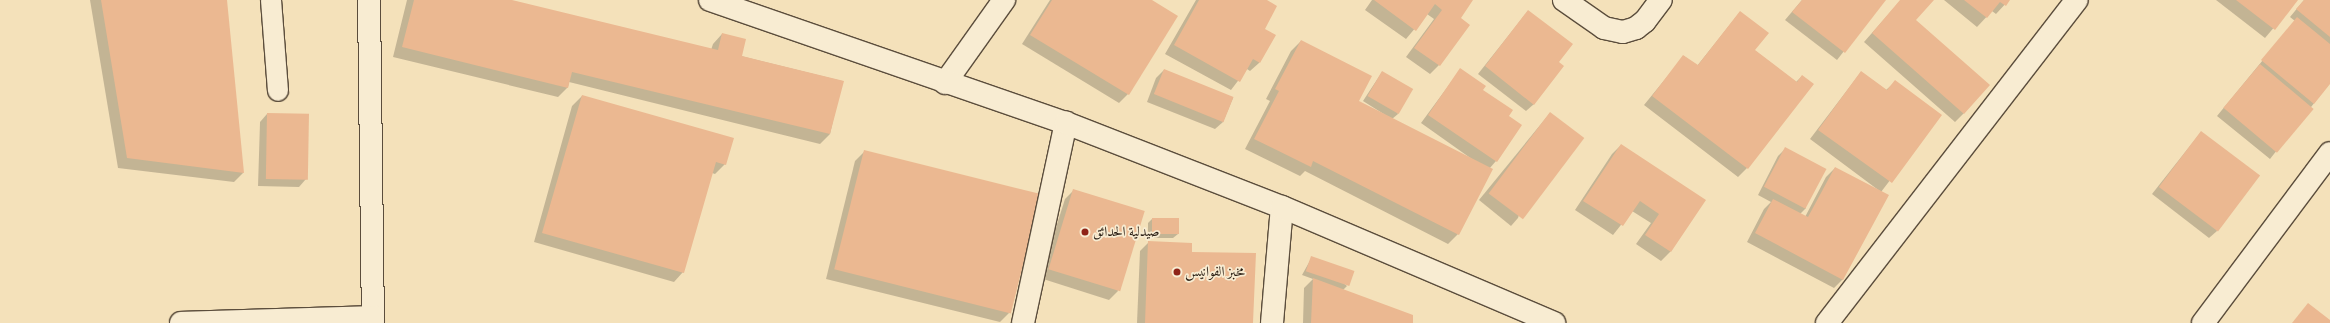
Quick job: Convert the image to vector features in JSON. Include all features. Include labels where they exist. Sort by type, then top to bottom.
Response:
[{"type":"street","points":[[180,323],[373,320],[369,0]]},
{"type":"street","points":[[710,0],[945,83],[1066,123],[1282,207],[1554,323]]},
{"type":"street","points":[[945,83],[1004,0]]},
{"type":"street","points":[[1564,0],[1604,28],[1623,32],[1636,28],[1645,21],[1661,0]]},
{"type":"street","points":[[1827,323],[2078,0]]},
{"type":"street","points":[[1023,323],[1066,123]]},
{"type":"street","points":[[2204,323],[2330,153]]},
{"type":"street","points":[[1272,323],[1282,207]]},
{"type":"lane","points":[[271,0],[278,91]]},
{"type":"building","points":[[101,0],[227,0],[244,173],[127,158]]},
{"type":"building","points":[[414,0],[512,0],[718,50],[722,33],[746,39],[742,56],[844,81],[830,134],[572,72],[568,88],[402,47]]},
{"type":"building","points":[[1052,0],[1152,0],[1178,16],[1129,95],[1030,35]]},
{"type":"building","points":[[1199,0],[1267,0],[1277,6],[1265,29],[1276,35],[1260,63],[1253,59],[1240,82],[1174,45]]},
{"type":"building","points":[[1374,0],[1473,0],[1461,18],[1470,25],[1440,66],[1414,48],[1442,10],[1435,4],[1416,31]]},
{"type":"building","points":[[1802,0],[1886,0],[1845,53],[1792,12]]},
{"type":"building","points":[[1900,0],[1934,0],[1916,20],[1990,85],[1964,114],[1872,33]]},
{"type":"building","points":[[1964,0],[2010,0],[2006,6],[2000,2],[1987,18]]},
{"type":"building","points":[[2236,0],[2298,0],[2275,30]]},
{"type":"building","points":[[2304,0],[2330,0],[2330,37],[2296,9]]},
{"type":"building","points":[[1528,10],[1573,44],[1559,62],[1564,66],[1534,105],[1485,66]]},
{"type":"building","points":[[1740,11],[1769,33],[1755,50],[1797,82],[1802,75],[1814,84],[1748,169],[1652,96],[1683,55],[1698,65]]},
{"type":"building","points":[[2297,17],[2330,44],[2330,84],[2314,104],[2261,60]]},
{"type":"building","points":[[1301,40],[1372,76],[1359,101],[1493,169],[1459,235],[1313,161],[1311,167],[1254,139],[1279,91],[1275,89]]},
{"type":"building","points":[[2260,64],[2314,109],[2277,153],[2223,108]]},
{"type":"building","points":[[1460,68],[1486,86],[1483,90],[1513,110],[1509,116],[1522,125],[1497,162],[1428,115]]},
{"type":"building","points":[[1164,69],[1234,97],[1223,122],[1154,94]]},
{"type":"building","points":[[1382,71],[1413,89],[1399,114],[1368,96]]},
{"type":"building","points":[[1861,71],[1887,90],[1895,80],[1942,115],[1892,183],[1818,130]]},
{"type":"building","points":[[582,95],[734,138],[726,165],[716,162],[684,273],[542,233]]},
{"type":"building","points":[[1550,112],[1584,138],[1523,219],[1489,193]]},
{"type":"building","points":[[267,113],[309,114],[308,180],[266,179]]},
{"type":"building","points":[[2201,131],[2260,176],[2218,231],[2159,187]]},
{"type":"building","points":[[1621,144],[1706,200],[1671,252],[1645,235],[1659,214],[1640,201],[1623,226],[1583,201]]},
{"type":"building","points":[[1785,147],[1826,169],[1805,209],[1764,187]]},
{"type":"building","points":[[864,150],[1041,194],[1011,313],[834,269]]},
{"type":"building","points":[[1835,167],[1889,195],[1843,280],[1755,233],[1773,199],[1808,217]]},
{"type":"building","points":[[1073,189],[1145,211],[1120,291],[1048,269]]},
{"type":"building","points":[[1152,218],[1179,218],[1179,234],[1152,234]]},
{"type":"building","points":[[1148,241],[1192,243],[1192,252],[1256,253],[1253,323],[1145,323]]},
{"type":"building","points":[[1311,256],[1354,271],[1349,286],[1306,271]]},
{"type":"building","points":[[1313,278],[1413,315],[1413,323],[1311,323]]},
{"type":"building","points":[[2308,303],[2330,320],[2330,323],[2292,323]]},
{"type":"place","name":"صيدلية الحدائق","points":[[1085,232]]},
{"type":"place","name":"مخبز الفوانيس","points":[[1177,272]]}]
